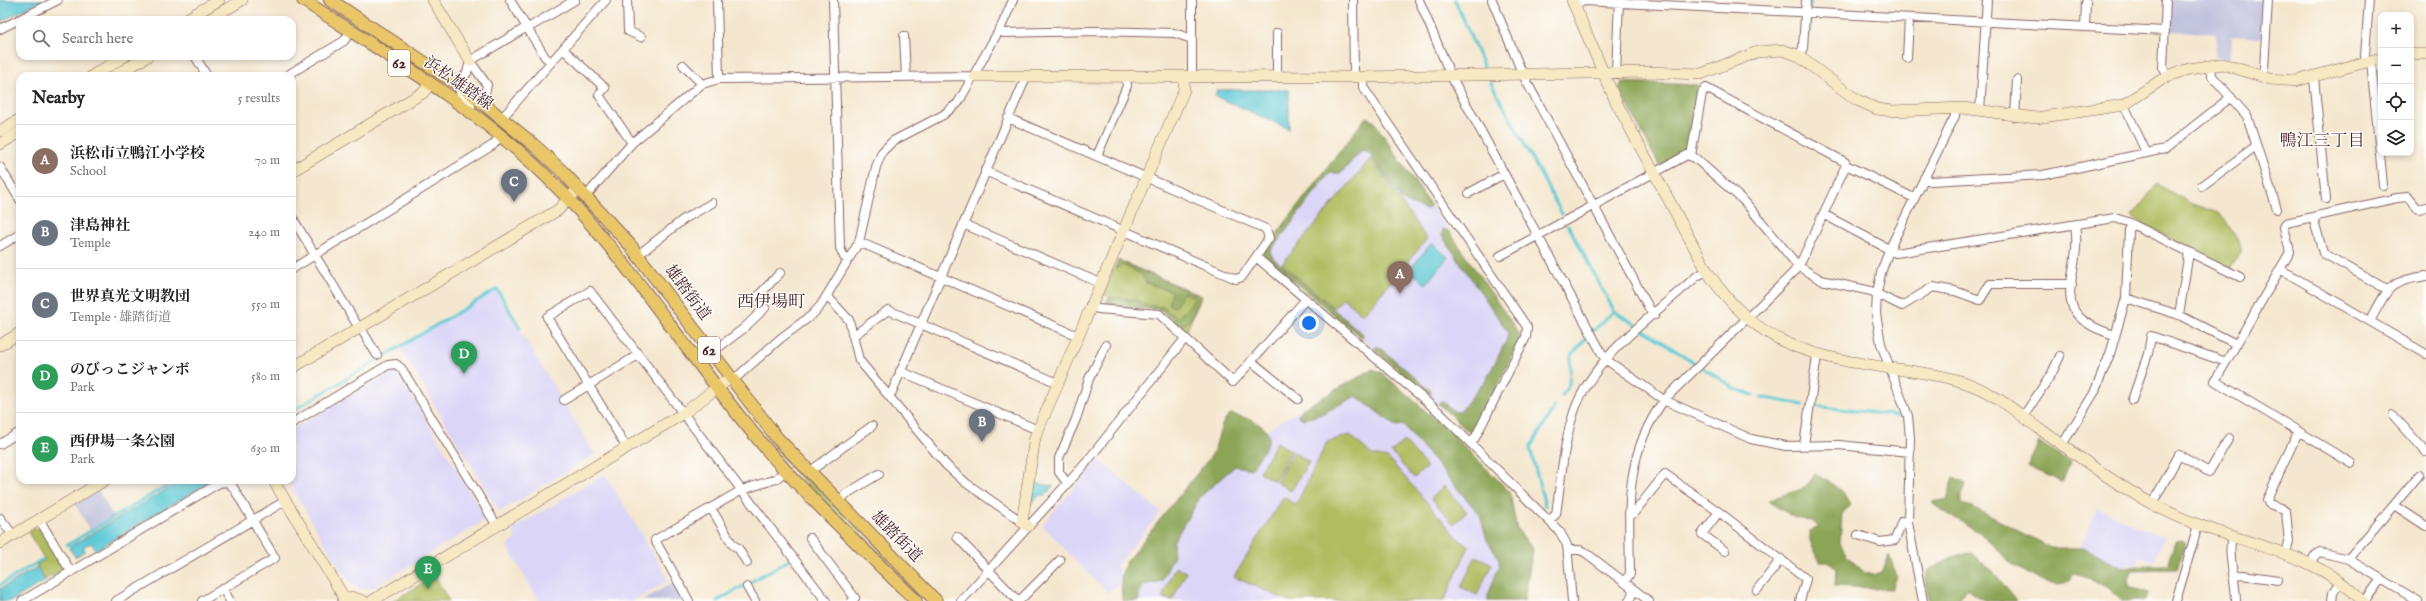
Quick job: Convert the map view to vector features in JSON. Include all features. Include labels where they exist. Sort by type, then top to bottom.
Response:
[{"type":"main road","name":"浜松雄踏線","points":[[303,0],[430,83],[497,132]]},
{"type":"main road","name":"浜松雄踏線","points":[[330,0],[458,84],[481,101]]},
{"type":"main road","name":"雄踏街道","points":[[481,101],[534,145],[582,192],[638,255],[764,423],[809,472],[936,601]]},
{"type":"main road","name":"雄踏街道","points":[[497,132],[568,198],[618,255],[752,432],[786,470],[916,601]]},
{"type":"street","points":[[26,16],[58,0]]},
{"type":"street","points":[[193,16],[219,0]]},
{"type":"street","points":[[215,16],[242,0]]},
{"type":"street","points":[[433,0],[486,85],[485,94],[481,101]]},
{"type":"street","points":[[510,0],[545,57],[551,62]]},
{"type":"street","points":[[296,267],[493,145],[497,132],[464,100],[459,90],[458,84],[467,73],[470,61],[575,0]]},
{"type":"street","points":[[502,118],[606,0]]},
{"type":"street","points":[[627,0],[628,31],[641,37]]},
{"type":"street","points":[[717,0],[719,79]]},
{"type":"street","points":[[833,0],[840,248],[844,257],[848,260]]},
{"type":"street","points":[[372,601],[684,413],[730,378],[738,376],[781,338],[808,319],[827,296],[859,242],[876,167],[882,152],[900,136],[951,109],[964,95],[999,31],[1013,0]]},
{"type":"street","points":[[1025,524],[1032,447],[1038,430],[1184,90],[1188,77],[1192,38],[1192,0]]},
{"type":"street","points":[[1353,0],[1358,76],[1363,87],[1527,327],[1526,337],[1475,438],[1471,443]]},
{"type":"street","points":[[1420,0],[1451,76],[1605,359],[1664,400],[1751,439],[1774,444],[1844,445],[1910,452]]},
{"type":"street","points":[[1492,0],[1523,75],[1655,314]]},
{"type":"street","points":[[1799,56],[1803,48],[1806,0]]},
{"type":"street","points":[[1980,110],[1987,0]]},
{"type":"street","points":[[2166,0],[2163,68],[2167,76]]},
{"type":"street","points":[[2261,77],[2264,69],[2268,0]]},
{"type":"street","points":[[2368,0],[2365,56],[2373,60]]},
{"type":"street","points":[[1616,74],[1618,1]]},
{"type":"street","points":[[2165,31],[1618,1],[1573,2],[1616,102],[1707,271],[1725,296],[1747,319],[1784,343],[1816,356],[1937,375],[1963,382],[1987,392],[2119,485],[2152,504],[2198,525],[2232,537],[2286,552],[2311,563],[2341,581],[2364,601],[2381,579]]},
{"type":"street","points":[[2084,27],[2086,2]]},
{"type":"street","points":[[1907,58],[1909,18]]},
{"type":"street","points":[[0,29],[16,21]]},
{"type":"street","points":[[293,72],[344,41],[351,31]]},
{"type":"street","points":[[999,31],[1004,33],[1095,31],[1174,33],[1192,38]]},
{"type":"street","points":[[1277,33],[1277,77]]},
{"type":"street","points":[[904,36],[906,76]]},
{"type":"street","points":[[563,49],[605,88],[599,95],[632,143]]},
{"type":"street","points":[[296,366],[558,210],[568,198],[582,192],[632,143],[702,84],[719,79],[906,76],[1451,76],[1616,74],[1647,72],[1693,76],[1710,72],[1765,50],[1782,50],[1799,56],[1857,100],[1870,106],[1892,111],[1955,108],[1980,110],[2015,117],[2045,117],[2124,105],[2167,76],[2181,70],[2211,65],[2230,65],[2261,77],[2287,82],[2314,78],[2373,60]]},
{"type":"street","points":[[2414,54],[2426,54]]},
{"type":"street","points":[[99,72],[118,60]]},
{"type":"street","points":[[121,72],[141,60]]},
{"type":"street","points":[[197,60],[205,72]]},
{"type":"street","points":[[2373,60],[2383,184]]},
{"type":"street","points":[[682,65],[702,84]]},
{"type":"street","points":[[2211,65],[2212,76],[2247,116],[2277,209]]},
{"type":"street","points":[[888,395],[892,392],[1024,82],[1024,76]]},
{"type":"street","points":[[1097,156],[1127,86],[1126,77]]},
{"type":"street","points":[[2314,78],[2326,199]]},
{"type":"street","points":[[2015,117],[2017,80]]},
{"type":"street","points":[[296,169],[424,92],[430,83]]},
{"type":"street","points":[[1691,156],[1702,93],[1706,88],[1845,162],[1846,165],[1914,198]]},
{"type":"street","points":[[1924,178],[1931,181],[2043,175],[2165,149],[2231,97]]},
{"type":"street","points":[[2124,105],[2146,152]]},
{"type":"street","points":[[1923,601],[1908,522],[1910,452],[1907,411],[1879,334],[1877,294],[1880,274],[1889,250],[1955,116],[1955,108]]},
{"type":"street","points":[[985,172],[1236,279],[1242,277],[1269,238],[1266,229],[1008,118]]},
{"type":"street","points":[[0,131],[16,121]]},
{"type":"street","points":[[0,144],[16,134]]},
{"type":"street","points":[[2202,186],[2256,146]]},
{"type":"street","points":[[1500,256],[1683,157],[1691,156],[1745,202],[1798,266],[1826,282],[1871,291],[1902,306],[1933,287],[1955,291],[1980,300],[1990,284],[2072,284]]},
{"type":"street","points":[[1624,582],[1630,574],[1630,480],[1637,452],[1651,419],[1664,400],[1788,279],[1798,266],[1846,165]]},
{"type":"street","points":[[0,167],[16,193]]},
{"type":"street","points":[[1469,193],[1504,174]]},
{"type":"street","points":[[2351,463],[2215,382],[2290,252],[2284,227],[2286,223],[2397,198],[2408,197],[2418,209],[2426,207]]},
{"type":"street","points":[[638,255],[684,219],[712,203]]},
{"type":"street","points":[[1823,214],[1896,253],[2115,218],[2133,224],[2240,277]]},
{"type":"street","points":[[2313,217],[2323,253],[2388,290]]},
{"type":"street","points":[[963,224],[1100,283]]},
{"type":"street","points":[[2062,444],[2094,393],[2115,335],[2126,298],[2129,230],[2133,224]]},
{"type":"street","points":[[296,225],[377,355]]},
{"type":"street","points":[[2075,225],[2070,304],[2078,318],[2115,335]]},
{"type":"street","points":[[0,246],[16,236]]},
{"type":"street","points":[[859,242],[1078,336]]},
{"type":"street","points":[[2179,315],[2189,252]]},
{"type":"street","points":[[1256,257],[1424,398],[1563,536],[1568,550],[1572,601]]},
{"type":"street","points":[[2280,269],[2426,354]]},
{"type":"street","points":[[1549,521],[1556,514],[1567,438],[1574,411],[1586,385],[1605,359],[1697,276],[1707,271]]},
{"type":"street","points":[[711,352],[743,329],[765,308],[759,302],[758,296],[780,273]]},
{"type":"street","points":[[2370,321],[2388,290],[2397,282],[2426,276]]},
{"type":"street","points":[[627,448],[547,317],[590,291],[826,601]]},
{"type":"street","points":[[827,296],[849,320],[858,360],[956,475],[1025,524]]},
{"type":"street","points":[[2126,298],[2179,315],[2236,344]]},
{"type":"street","points":[[1090,306],[1098,309],[1159,314],[1233,382],[1306,299]]},
{"type":"street","points":[[852,334],[857,333],[888,310],[1058,383]]},
{"type":"street","points":[[0,345],[16,336]]},
{"type":"street","points":[[2132,400],[2148,354],[2152,336],[2226,362]]},
{"type":"street","points":[[961,601],[989,571],[1025,524],[1067,483],[1183,341]]},
{"type":"street","points":[[1067,483],[1059,472],[1059,458],[1076,419],[1089,379],[1106,345]]},
{"type":"street","points":[[564,400],[638,354]]},
{"type":"street","points":[[1804,445],[1816,356]]},
{"type":"street","points":[[2023,417],[2052,373],[2060,356]]},
{"type":"street","points":[[1252,361],[1298,399]]},
{"type":"street","points":[[296,421],[388,365],[396,364],[400,366],[497,526]]},
{"type":"street","points":[[900,371],[1038,430]]},
{"type":"street","points":[[2393,415],[2426,452]]},
{"type":"street","points":[[809,472],[872,426]]},
{"type":"street","points":[[2286,552],[2289,542],[2287,516],[2284,510],[2269,504],[2267,500],[2298,432]]},
{"type":"street","points":[[0,444],[16,434]]},
{"type":"street","points":[[2152,504],[2178,455],[2209,472],[2229,438]]},
{"type":"street","points":[[689,601],[655,540],[742,490],[776,479],[786,470]]},
{"type":"street","points":[[838,502],[846,494],[879,474]]},
{"type":"street","points":[[1629,514],[1633,514],[1665,474],[1719,512],[1806,579],[1800,601]]},
{"type":"street","points":[[2348,559],[2419,475]]},
{"type":"street","points":[[0,543],[98,484]]},
{"type":"street","points":[[22,601],[220,484]]},
{"type":"street","points":[[202,601],[275,558],[233,487],[227,484]]},
{"type":"street","points":[[275,484],[344,600],[356,597],[363,601]]},
{"type":"street","points":[[116,601],[285,500]]},
{"type":"street","points":[[2394,505],[2426,526]]},
{"type":"street","points":[[711,508],[733,545],[738,548],[747,563]]},
{"type":"street","points":[[1719,512],[1702,534],[1725,552]]},
{"type":"street","points":[[0,518],[12,535]]},
{"type":"street","points":[[40,519],[71,572]]},
{"type":"street","points":[[1858,535],[1880,542],[1894,540],[1902,521],[1908,522]]},
{"type":"street","points":[[2176,601],[2198,525]]},
{"type":"street","points":[[957,537],[1019,601],[1060,560]]},
{"type":"street","points":[[2232,537],[2229,547],[2235,576],[2236,601]]},
{"type":"street","points":[[810,538],[855,598],[852,601]]},
{"type":"street","points":[[1568,550],[1583,551],[1648,601]]},
{"type":"street","points":[[2311,563],[2315,555],[2320,552],[2348,559],[2418,601]]},
{"type":"street","points":[[1757,590],[1781,560]]},
{"type":"street","points":[[2235,576],[2243,575],[2278,580]]},
{"type":"street","points":[[2332,601],[2333,593],[2341,581]]},
{"type":"street","points":[[747,587],[755,601]]},
{"type":"street","points":[[223,589],[230,601]]},
{"type":"street","points":[[1629,601],[1634,590]]},
{"type":"shaded area","points":[[2170,0],[2264,0],[2262,38],[2232,36],[2230,58],[2215,57],[2216,33],[2168,31]]},
{"type":"shaded area","points":[[1366,117],[1373,120],[1520,335],[1473,434],[1469,433],[1418,386],[1263,256],[1263,252]]},
{"type":"shaded area","points":[[496,291],[595,454],[501,511],[498,510],[400,348]]},
{"type":"shaded area","points":[[395,369],[484,514],[482,522],[374,587],[359,589],[347,580],[289,484],[296,484],[296,427]]},
{"type":"shaded area","points":[[1354,396],[1403,425],[1478,511],[1487,540],[1499,558],[1499,566],[1488,595],[1488,601],[1139,601],[1139,594],[1144,585],[1163,579],[1175,552],[1173,542],[1201,496],[1235,466],[1252,468],[1268,442],[1269,438],[1266,430],[1300,410],[1337,399]]},
{"type":"shaded area","points":[[1098,459],[1161,512],[1117,565],[1120,574],[1118,585],[1107,593],[1100,582],[1098,584],[1042,525]]},
{"type":"shaded area","points":[[605,474],[669,580],[634,601],[539,601],[507,547],[515,539],[514,528]]},
{"type":"shaded area","points":[[98,490],[113,516],[90,530],[75,504]]},
{"type":"shaded area","points":[[2097,508],[2164,538],[2153,562],[2140,556],[2135,566],[2127,563],[2125,568],[2080,547]]},
{"type":"shaded area","points":[[673,582],[684,601],[642,601]]},
{"type":"green space","points":[[1622,82],[1698,85],[1686,153],[1664,165],[1659,165],[1619,89]]},
{"type":"green space","points":[[1366,117],[1373,120],[1431,206],[1426,210],[1403,201],[1369,153],[1362,150],[1341,173],[1329,173],[1270,252],[1273,258],[1363,334],[1362,338],[1263,256],[1263,252]]},
{"type":"green space","points":[[1371,158],[1427,239],[1363,315],[1343,298],[1334,308],[1282,264]]},
{"type":"green space","points":[[2157,184],[2192,204],[2219,213],[2224,218],[2240,244],[2240,252],[2231,269],[2146,226],[2132,216]]},
{"type":"green space","points":[[1443,229],[1449,231],[1520,335],[1519,342],[1474,432],[1471,434],[1438,403],[1442,401],[1455,412],[1461,410],[1487,378],[1507,339],[1508,332],[1442,236]]},
{"type":"green space","points":[[1118,260],[1202,296],[1186,332],[1161,310],[1105,305],[1109,297],[1103,294]]},
{"type":"green space","points":[[1119,261],[1200,296],[1191,319],[1180,327],[1161,310],[1107,305],[1110,297],[1137,300],[1145,305],[1163,307],[1178,318],[1194,300],[1192,296],[1183,293],[1176,306],[1171,307],[1169,303],[1172,291],[1146,283],[1141,274],[1122,265],[1116,269],[1115,266]]},
{"type":"green space","points":[[1378,346],[1431,391],[1431,395],[1427,395],[1375,350],[1375,347]]},
{"type":"green space","points":[[1373,369],[1381,372],[1450,432],[1506,488],[1510,494],[1517,529],[1533,549],[1524,601],[1488,601],[1488,595],[1499,566],[1499,558],[1487,540],[1480,515],[1403,425],[1396,426],[1356,396],[1320,415],[1304,419],[1298,416],[1300,410]]},
{"type":"green space","points":[[1231,414],[1254,421],[1268,432],[1269,440],[1265,448],[1251,469],[1235,466],[1201,496],[1173,542],[1174,555],[1162,581],[1144,585],[1139,594],[1139,601],[1122,601],[1121,576],[1126,562],[1211,456],[1224,421]]},
{"type":"green space","points":[[766,435],[884,555],[917,595],[786,463]]},
{"type":"green space","points":[[1350,435],[1372,455],[1388,458],[1459,539],[1469,546],[1444,601],[1288,601],[1234,577],[1283,497],[1296,505],[1327,442]]},
{"type":"green space","points":[[1404,441],[1427,467],[1414,478],[1391,452]]},
{"type":"green space","points":[[1277,442],[1292,451],[1274,481],[1259,472]]},
{"type":"green space","points":[[2039,442],[2070,462],[2062,482],[2027,466]]},
{"type":"green space","points":[[1294,452],[1309,462],[1291,491],[1276,482]]},
{"type":"green space","points":[[1815,473],[1841,490],[1850,505],[1842,514],[1840,543],[1847,556],[1865,573],[1873,575],[1883,571],[1889,555],[1897,576],[1892,589],[1835,586],[1836,567],[1828,562],[1820,562],[1810,541],[1810,531],[1819,527],[1812,521],[1795,518],[1769,502],[1775,498],[1794,492],[1806,486],[1811,481]]},
{"type":"green space","points":[[1954,477],[1966,484],[1961,495],[1961,504],[1973,507],[2052,548],[2084,548],[2123,568],[2145,565],[2168,565],[2176,541],[2182,540],[2185,543],[2178,569],[2132,570],[2128,579],[2130,587],[2148,593],[2146,601],[2123,601],[2100,584],[2080,575],[2073,574],[2070,582],[2058,584],[2039,580],[2015,566],[1982,534],[1935,506],[1933,502],[1947,499]]},
{"type":"green space","points":[[1444,486],[1467,512],[1454,524],[1431,498]]},
{"type":"green space","points":[[35,528],[40,529],[62,566],[61,571],[45,580],[36,565],[45,560],[28,532]]},
{"type":"green space","points":[[1971,553],[1994,573],[2017,601],[1985,601],[1966,588],[1958,601],[1928,601],[1926,578],[1928,570],[1959,555]]},
{"type":"green space","points":[[1476,556],[1492,564],[1477,595],[1461,587]]},
{"type":"green space","points":[[1175,567],[1186,572],[1172,601],[1162,597]]},
{"type":"green space","points":[[435,576],[449,601],[393,601]]},
{"type":"water","points":[[0,0],[43,0],[0,22]]},
{"type":"water","points":[[1217,90],[1289,90],[1289,129],[1215,96]]},
{"type":"water","points":[[1432,243],[1448,257],[1426,284],[1409,270]]},
{"type":"water","points":[[1033,483],[1053,486],[1045,496],[1040,495],[1032,503],[1030,503]]},
{"type":"water","points":[[175,484],[206,484],[96,550],[91,543],[83,547],[85,551],[75,557],[69,547]]},
{"type":"water","points":[[37,567],[45,581],[11,601],[0,601],[0,589]]},
{"type":"waterway","points":[[1455,0],[1484,68]]},
{"type":"waterway","points":[[1810,7],[1811,0]]},
{"type":"waterway","points":[[1809,32],[1810,19]]},
{"type":"waterway","points":[[1491,83],[1562,214]]},
{"type":"waterway","points":[[1568,225],[1614,311],[1636,325]]},
{"type":"waterway","points":[[296,409],[497,289],[520,328]]},
{"type":"waterway","points":[[1593,331],[1614,311]]},
{"type":"waterway","points":[[1644,330],[1695,363]]},
{"type":"waterway","points":[[1562,396],[1569,384],[1571,356],[1587,337]]},
{"type":"waterway","points":[[1703,368],[1735,389],[1753,395]]},
{"type":"waterway","points":[[1761,397],[1803,405]]},
{"type":"waterway","points":[[1545,506],[1530,448],[1555,406]]},
{"type":"waterway","points":[[1814,406],[1900,416]]},
{"type":"waterway","points":[[67,545],[169,484]]},
{"type":"waterway","points":[[0,585],[43,559]]},
{"type":"waterway","points":[[717,601],[789,560]]},
{"type":"place","name":"世界真光文明教団","points":[[514,202]]},
{"type":"place","name":"浜松市立鴨江小学校","points":[[1400,294]]},
{"type":"place","name":"のびっこジャンボ","points":[[464,374]]},
{"type":"place","name":"津島神社","points":[[982,442]]},
{"type":"place","name":"西伊場一条公園","points":[[428,589]]},
{"type":"district","name":"鴨江三丁目","points":[[2322,141]]},
{"type":"district","name":"西伊場町","points":[[771,302]]}]
